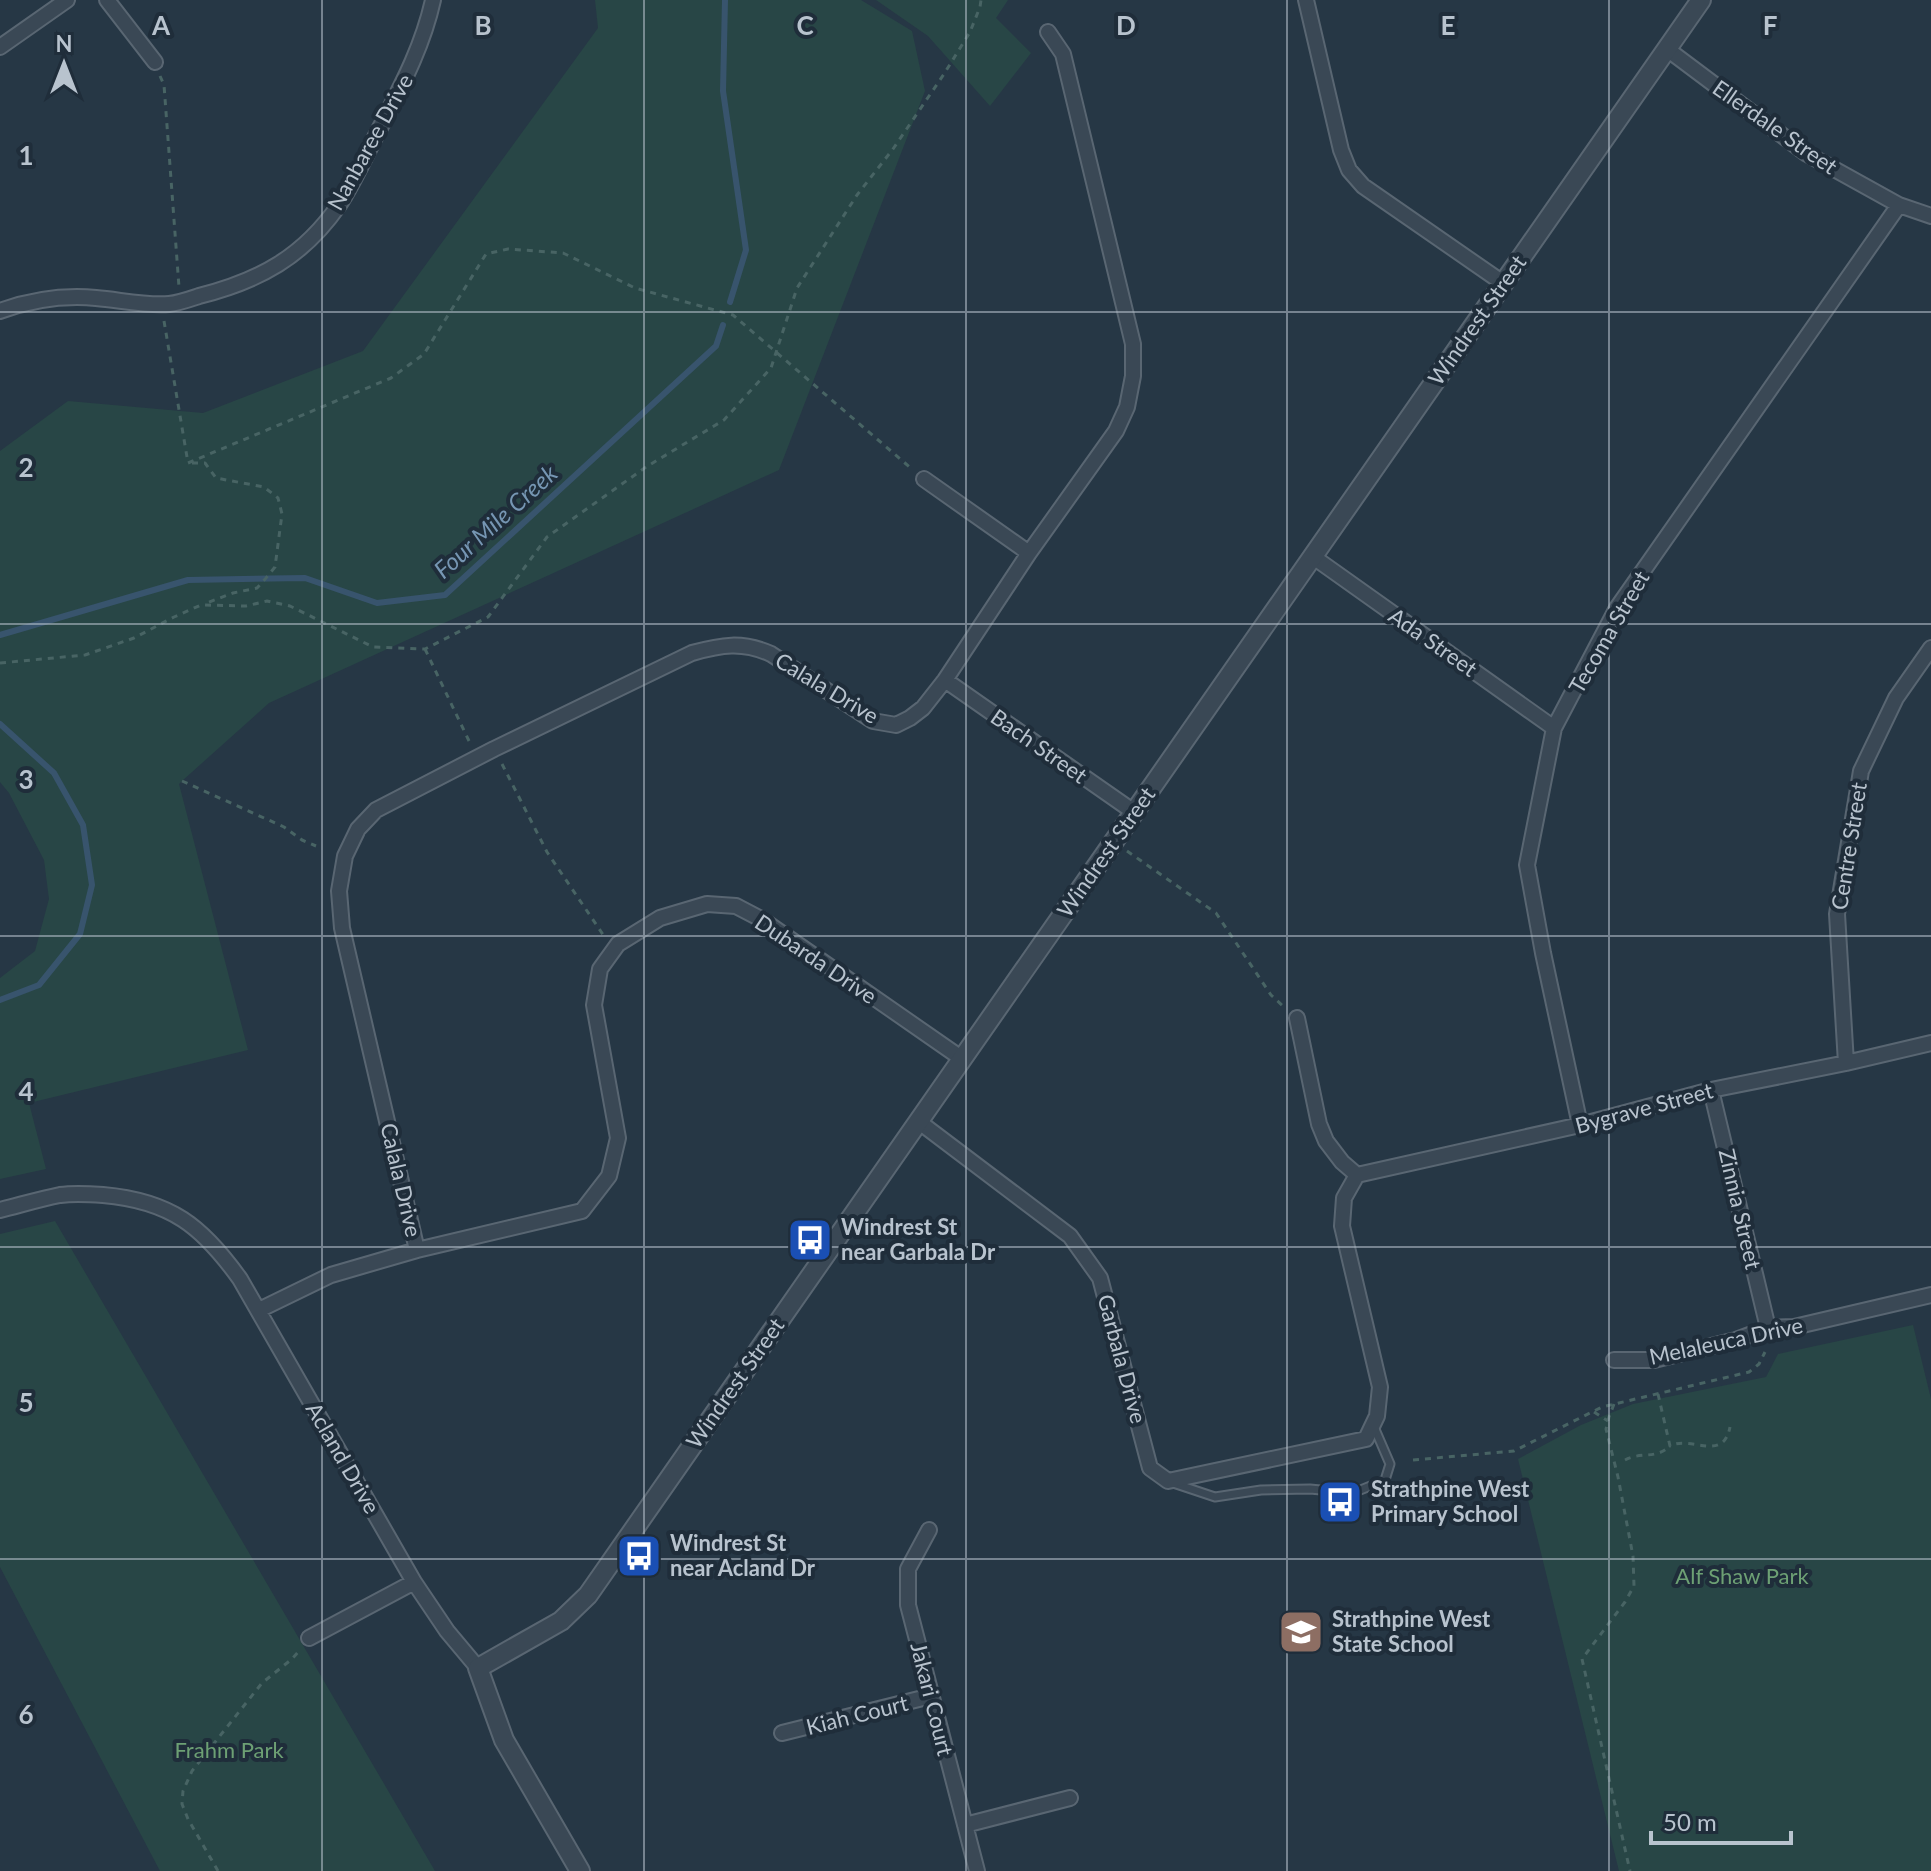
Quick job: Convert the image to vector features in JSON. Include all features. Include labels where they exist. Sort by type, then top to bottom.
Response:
[{"type":"street","points":[[0,47],[67,0]]},
{"type":"street","points":[[107,0],[155,62]]},
{"type":"street","name":"Nanbaree Drive","points":[[0,311],[54,298],[169,304],[256,278],[288,258],[315,235],[339,204],[413,65],[433,0]]},
{"type":"street","points":[[1306,0],[1341,150],[1349,170],[1363,186],[1503,283]]},
{"type":"street","name":"Windrest Street","points":[[478,1668],[561,1621],[588,1595],[1701,0]]},
{"type":"street","name":"Calala Drive","points":[[417,1250],[342,928],[339,891],[345,856],[358,829],[376,810],[494,749],[692,653],[713,647],[735,644],[763,650],[873,721],[896,725],[923,708],[1116,431],[1127,407],[1133,376],[1133,344],[1063,54],[1048,32]]},
{"type":"street","name":"Ellerdale Street","points":[[1667,49],[1807,154],[1899,205],[1931,216]]},
{"type":"street","name":"Tecoma Street","points":[[1580,1125],[1527,865],[1554,728],[1617,608],[1899,205]]},
{"type":"street","points":[[924,479],[1029,553]]},
{"type":"street","name":"Ada Street","points":[[1312,556],[1554,728]]},
{"type":"street","name":"Centre Street","points":[[1846,1063],[1837,914],[1861,771],[1896,698],[1931,648]]},
{"type":"street","name":"Bach Street","points":[[945,680],[1134,812]]},
{"type":"street","name":"Dubarda Drive","points":[[259,1310],[331,1275],[417,1250],[582,1211],[609,1176],[618,1138],[594,1005],[600,969],[618,944],[660,918],[707,904],[736,906],[761,919],[961,1058]]},
{"type":"street","points":[[1168,1481],[1366,1439],[1377,1416],[1380,1387],[1342,1226],[1344,1198],[1357,1175],[1326,1141],[1319,1124],[1297,1018]]},
{"type":"street","name":"Bygrave Street","points":[[1357,1175],[1580,1125],[1711,1090],[1931,1043]]},
{"type":"street","name":"Zinnia Street","points":[[1711,1090],[1768,1328]]},
{"type":"street","name":"Garbala Drive","points":[[918,1121],[1070,1236],[1100,1278],[1150,1468],[1168,1481]]},
{"type":"street","name":"Acland Drive","points":[[0,1210],[63,1195],[123,1197],[150,1203],[173,1214],[198,1230],[219,1250],[259,1310],[414,1582],[447,1631],[478,1668],[504,1740],[580,1871]]},
{"type":"street","name":"Melaleuca Drive","points":[[1614,1360],[1654,1360],[1747,1337],[1768,1328],[1794,1327],[1931,1295]]},
{"type":"street","name":"Jakari Court","points":[[929,1530],[908,1569],[908,1605],[977,1871]]},
{"type":"street","points":[[309,1638],[414,1582]]},
{"type":"street","name":"Kiah Court","points":[[782,1733],[931,1696]]},
{"type":"street","points":[[965,1825],[1070,1798]]},
{"type":"lane","points":[[1168,1481],[1215,1497],[1274,1490],[1353,1493],[1385,1480],[1390,1464],[1373,1425]]},
{"type":"path","points":[[201,605],[246,606],[267,601],[290,606],[373,647],[425,649],[488,617],[547,537],[646,467],[724,420],[771,368],[797,288],[857,195],[944,74],[970,32],[981,0]]},
{"type":"path","points":[[155,62],[164,85],[180,301]]},
{"type":"path","points":[[188,463],[391,378],[424,354],[486,254],[508,249],[563,253],[635,288],[733,315],[924,479]]},
{"type":"path","points":[[164,321],[188,463]]},
{"type":"path","points":[[0,663],[85,655],[134,638],[201,605],[257,588],[275,567],[282,514],[278,498],[264,487],[216,478],[205,463],[188,463]]},
{"type":"path","points":[[425,649],[470,744],[487,736],[547,852],[604,936]]},
{"type":"path","points":[[182,781],[284,827],[316,846]]},
{"type":"path","points":[[1127,851],[1216,913],[1271,995],[1297,1018]]},
{"type":"path","points":[[1413,1460],[1514,1451],[1592,1411],[1749,1372],[1759,1364],[1765,1352]]},
{"type":"path","points":[[1641,1392],[1644,1397]]},
{"type":"path","points":[[1658,1394],[1670,1446]]},
{"type":"path","points":[[1614,1404],[1606,1429],[1633,1556],[1634,1586],[1582,1659],[1630,1871]]},
{"type":"path","points":[[1592,1411],[1608,1421]]},
{"type":"path","points":[[1625,1460],[1637,1455],[1659,1454],[1677,1442],[1704,1447],[1719,1444],[1728,1435],[1730,1427]]},
{"type":"path","points":[[218,1871],[188,1819],[182,1804],[183,1791],[192,1771],[262,1683],[292,1659],[309,1638]]},
{"type":"green space","points":[[595,0],[861,0],[912,31],[925,91],[779,470],[269,703],[182,781],[179,784],[248,1050],[29,1103],[46,1169],[0,1179],[0,978],[35,951],[49,899],[44,860],[9,793],[0,782],[0,451],[68,401],[203,413],[363,351],[598,28]]},
{"type":"green space","points":[[876,0],[1008,0],[996,18],[1031,53],[990,106],[928,36]]},
{"type":"green space","name":"Frahm Park","points":[[55,1221],[435,1871],[160,1871],[0,1567],[0,1234]]},
{"type":"green space","name":"Alf Shaw Park","points":[[1913,1325],[1931,1399],[1931,1871],[1619,1871],[1518,1459],[1581,1425],[1633,1404],[1766,1377],[1778,1354]]},
{"type":"waterway","name":"Four Mile Creek","points":[[725,0],[723,91],[746,250],[730,302]]},
{"type":"waterway","name":"Four Mile Creek","points":[[0,635],[188,580],[305,578],[377,603],[445,595],[716,346],[723,325]]},
{"type":"waterway","name":"Four Mile Creek","points":[[0,724],[54,773],[83,825],[92,885],[80,934],[39,985],[0,1000]]},
{"type":"place","name":"Windrest St near Garbala Dr","points":[[810,1240]]},
{"type":"place","name":"Strathpine West Primary School","points":[[1340,1502]]},
{"type":"place","name":"Windrest St near Acland Dr","points":[[639,1556]]},
{"type":"place","name":"Strathpine West State School","points":[[1301,1632]]}]
